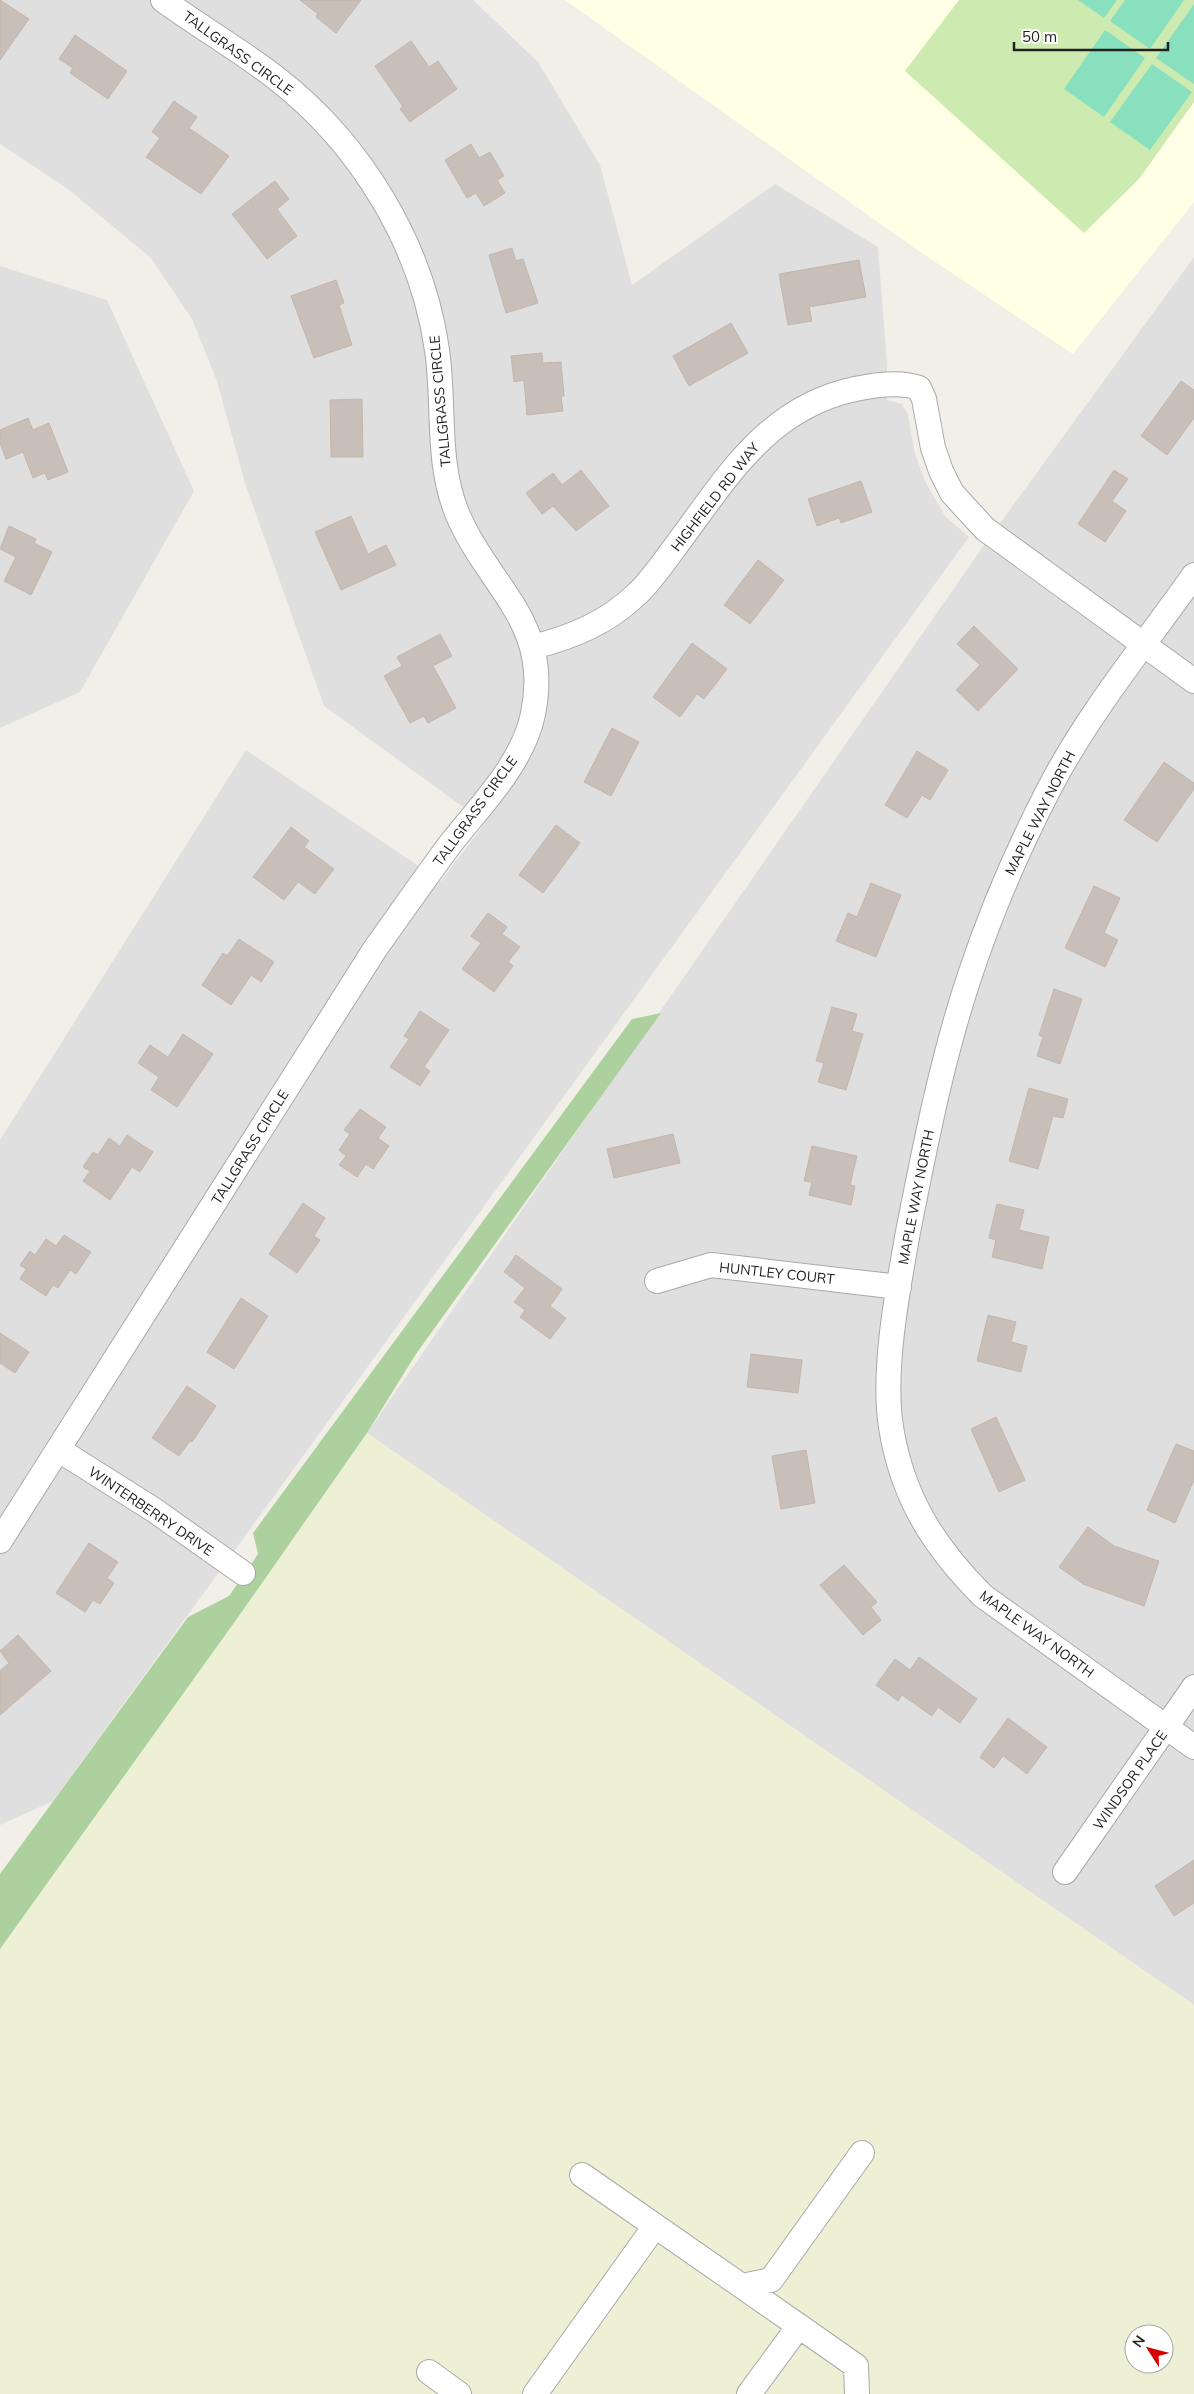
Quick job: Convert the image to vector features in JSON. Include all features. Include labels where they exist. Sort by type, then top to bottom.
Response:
[{"type":"street","name":"TALLGRASS CIRCLE","points":[[0,1541],[374,949],[515,758],[532,716],[536,673],[534,647],[520,615],[486,565],[457,513],[444,458],[437,350],[430,314],[421,283],[398,226],[369,177],[349,149],[308,105],[262,67],[164,0]]},
{"type":"street","name":"HIGHFIELD RD WAY","points":[[534,647],[563,639],[590,628],[615,613],[638,594],[734,468],[767,432],[792,413],[839,392],[867,386],[896,384],[919,388],[924,399],[933,448],[941,471],[952,493],[985,529],[1144,644]]},
{"type":"street","name":"MAPLE WAY NORTH","points":[[1194,575],[1114,685],[1050,787],[997,901],[969,977],[924,1153],[899,1287],[888,1396],[890,1425],[904,1481],[924,1524],[954,1567],[983,1596],[1194,1747]]},
{"type":"street","points":[[1144,644],[1194,681]]},
{"type":"street","name":"HUNTLEY COURT","points":[[657,1281],[711,1265],[899,1287]]},
{"type":"street","name":"WINTERBERRY DRIVE","points":[[59,1450],[154,1510],[243,1573]]},
{"type":"street","name":"WINDSOR PLACE","points":[[1065,1872],[1194,1687]]},
{"type":"street","points":[[742,2286],[771,2280],[862,2153]]},
{"type":"street","points":[[582,2175],[856,2366],[857,2394]]},
{"type":"street","points":[[535,2394],[655,2226]]},
{"type":"street","points":[[749,2394],[799,2326]]},
{"type":"street","points":[[429,2372],[459,2394]]},
{"type":"shaded area","points":[[0,0],[473,0],[538,62],[600,165],[632,285],[775,184],[878,247],[887,364],[887,400],[902,404],[908,415],[915,454],[926,483],[945,516],[969,537],[53,1801],[0,1825],[0,1140],[246,750],[441,881],[485,823],[324,706],[245,483],[217,381],[192,319],[151,258],[68,189],[0,144]]},
{"type":"shaded area","points":[[565,0],[1194,0],[1194,202],[1073,354],[916,249]]},
{"type":"shaded area","points":[[1194,257],[1194,2005],[367,1433],[982,548]]},
{"type":"shaded area","points":[[0,266],[107,300],[194,491],[80,692],[0,728]]},
{"type":"shaded area","points":[[367,1433],[1194,2005],[1194,2394],[0,2394],[0,1949],[241,1613]]},
{"type":"green space","points":[[959,0],[1194,0],[1194,102],[1139,179],[1084,233],[905,71]]},
{"type":"green space","points":[[1078,0],[1117,0],[1104,18]]},
{"type":"green space","points":[[1125,0],[1184,0],[1150,49],[1110,21]]},
{"type":"green space","points":[[1194,4],[1194,84],[1156,58]]},
{"type":"green space","points":[[1105,30],[1145,58],[1104,117],[1064,89]]},
{"type":"green space","points":[[1152,64],[1192,92],[1150,150],[1110,122]]},
{"type":"green space","points":[[661,1013],[416,1354],[367,1433],[241,1613],[0,1949],[0,1874],[188,1617],[229,1596],[258,1554],[253,1533],[632,1019]]},
{"type":"building","points":[[0,0],[29,19],[0,60]]},
{"type":"building","points":[[300,0],[361,0],[336,33],[316,17],[318,14]]},
{"type":"building","points":[[75,35],[127,71],[108,99],[70,73],[73,68],[59,59]]},
{"type":"building","points":[[411,41],[429,67],[438,61],[457,89],[410,122],[400,109],[403,107],[375,66]]},
{"type":"building","points":[[174,101],[197,117],[189,128],[229,156],[201,194],[146,157],[160,138],[152,132]]},
{"type":"building","points":[[471,144],[479,158],[490,152],[504,176],[497,180],[505,193],[484,206],[476,193],[467,198],[445,160]]},
{"type":"building","points":[[275,181],[289,199],[277,209],[297,236],[267,259],[232,214]]},
{"type":"building","points":[[512,248],[516,261],[523,259],[538,303],[506,313],[489,255]]},
{"type":"building","points":[[859,260],[866,297],[809,307],[812,321],[788,325],[779,274]]},
{"type":"building","points":[[336,280],[344,303],[339,305],[352,345],[314,358],[291,296]]},
{"type":"building","points":[[731,323],[748,353],[689,386],[673,356]]},
{"type":"building","points":[[542,353],[543,363],[561,362],[564,396],[561,396],[563,411],[527,415],[524,380],[514,382],[511,356]]},
{"type":"building","points":[[1181,381],[1194,390],[1194,418],[1167,455],[1141,436]]},
{"type":"building","points":[[362,399],[363,457],[331,457],[330,400]]},
{"type":"building","points":[[28,418],[33,430],[49,423],[68,472],[48,480],[45,473],[33,478],[23,452],[6,459],[0,443],[0,430]]},
{"type":"building","points":[[581,470],[609,506],[576,531],[553,506],[542,514],[526,493],[553,473],[562,485]]},
{"type":"building","points":[[1114,470],[1128,479],[1112,501],[1126,511],[1105,542],[1078,524]]},
{"type":"building","points":[[861,481],[872,512],[841,523],[839,518],[817,526],[808,499]]},
{"type":"building","points":[[351,516],[368,554],[386,545],[396,565],[341,590],[315,532]]},
{"type":"building","points":[[9,526],[36,539],[34,543],[52,552],[31,595],[4,581],[16,557],[0,549]]},
{"type":"building","points":[[758,560],[784,580],[750,624],[724,605]]},
{"type":"building","points":[[974,626],[1018,669],[978,711],[956,690],[980,665],[957,644]]},
{"type":"building","points":[[440,634],[452,656],[433,666],[456,708],[428,723],[424,716],[410,723],[384,676],[402,666],[397,657]]},
{"type":"building","points":[[692,643],[727,669],[704,699],[697,694],[680,717],[653,697]]},
{"type":"building","points":[[612,728],[639,742],[611,796],[584,782]]},
{"type":"building","points":[[917,751],[948,770],[930,800],[922,795],[907,818],[885,805]]},
{"type":"building","points":[[1164,762],[1194,783],[1194,789],[1157,842],[1124,820]]},
{"type":"building","points":[[556,825],[580,843],[543,893],[519,875]]},
{"type":"building","points":[[291,827],[309,841],[304,847],[334,869],[315,894],[298,882],[284,900],[253,877]]},
{"type":"building","points":[[871,883],[901,895],[876,957],[836,941],[848,913],[857,917]]},
{"type":"building","points":[[1094,886],[1120,898],[1104,933],[1118,940],[1105,967],[1065,948]]},
{"type":"building","points":[[488,913],[507,927],[502,934],[520,947],[508,962],[513,966],[494,992],[462,969],[481,943],[471,936]]},
{"type":"building","points":[[239,939],[274,962],[261,982],[251,975],[231,1005],[202,985],[223,953],[227,956]]},
{"type":"building","points":[[1054,989],[1082,999],[1060,1064],[1037,1056],[1043,1037],[1039,1035]]},
{"type":"building","points":[[832,1007],[857,1014],[852,1031],[863,1034],[846,1090],[818,1082],[824,1063],[816,1061]]},
{"type":"building","points":[[420,1011],[449,1030],[424,1067],[430,1071],[420,1086],[390,1067],[409,1039],[404,1036]]},
{"type":"building","points":[[183,1034],[213,1054],[177,1107],[151,1090],[159,1077],[138,1063],[150,1045],[168,1057]]},
{"type":"building","points":[[1029,1088],[1068,1099],[1063,1118],[1053,1116],[1038,1169],[1009,1161]]},
{"type":"building","points":[[360,1109],[386,1127],[378,1138],[389,1146],[373,1169],[366,1164],[357,1177],[339,1165],[346,1156],[339,1150],[350,1134],[344,1130]]},
{"type":"building","points":[[673,1134],[680,1163],[614,1178],[607,1149]]},
{"type":"building","points":[[127,1135],[153,1152],[140,1172],[132,1167],[110,1200],[83,1181],[90,1171],[83,1167],[93,1152],[98,1155],[109,1138],[120,1146]]},
{"type":"building","points":[[812,1146],[857,1156],[850,1185],[855,1186],[851,1205],[809,1195],[812,1182],[804,1181]]},
{"type":"building","points":[[303,1203],[325,1218],[314,1236],[320,1240],[297,1273],[269,1254]]},
{"type":"building","points":[[997,1204],[1024,1210],[1019,1230],[1049,1237],[1042,1269],[992,1257],[996,1240],[989,1238]]},
{"type":"building","points":[[64,1235],[91,1252],[76,1274],[70,1270],[58,1288],[53,1285],[46,1296],[20,1279],[26,1269],[20,1265],[30,1251],[35,1255],[46,1239],[56,1246]]},
{"type":"building","points":[[516,1255],[562,1289],[550,1306],[566,1318],[550,1339],[520,1317],[525,1310],[514,1302],[525,1288],[504,1272]]},
{"type":"building","points":[[241,1298],[268,1316],[234,1369],[207,1352]]},
{"type":"building","points":[[988,1315],[1016,1322],[1011,1342],[1027,1346],[1021,1372],[977,1361]]},
{"type":"building","points":[[0,1333],[29,1352],[15,1373],[0,1363]]},
{"type":"building","points":[[751,1354],[802,1360],[798,1393],[747,1387]]},
{"type":"building","points":[[187,1386],[216,1406],[192,1442],[190,1441],[179,1456],[152,1438]]},
{"type":"building","points":[[996,1417],[1025,1480],[999,1492],[971,1429]]},
{"type":"building","points":[[1176,1444],[1194,1451],[1194,1480],[1175,1523],[1147,1510]]},
{"type":"building","points":[[806,1450],[815,1503],[781,1509],[772,1456]]},
{"type":"building","points":[[1088,1527],[1114,1546],[1159,1561],[1144,1606],[1083,1584],[1059,1567]]},
{"type":"building","points":[[89,1543],[118,1562],[107,1578],[114,1583],[100,1604],[93,1600],[85,1612],[56,1593]]},
{"type":"building","points":[[844,1565],[877,1602],[871,1607],[881,1620],[863,1635],[820,1585]]},
{"type":"building","points":[[18,1635],[51,1671],[0,1715],[0,1671],[9,1663],[0,1651]]},
{"type":"building","points":[[919,1657],[977,1699],[960,1723],[938,1707],[932,1716],[902,1695],[898,1701],[876,1685],[895,1659],[910,1670]]},
{"type":"building","points":[[1008,1718],[1047,1747],[1027,1774],[1003,1756],[994,1768],[980,1757]]},
{"type":"building","points":[[1194,1860],[1194,1903],[1174,1916],[1155,1886]]}]
